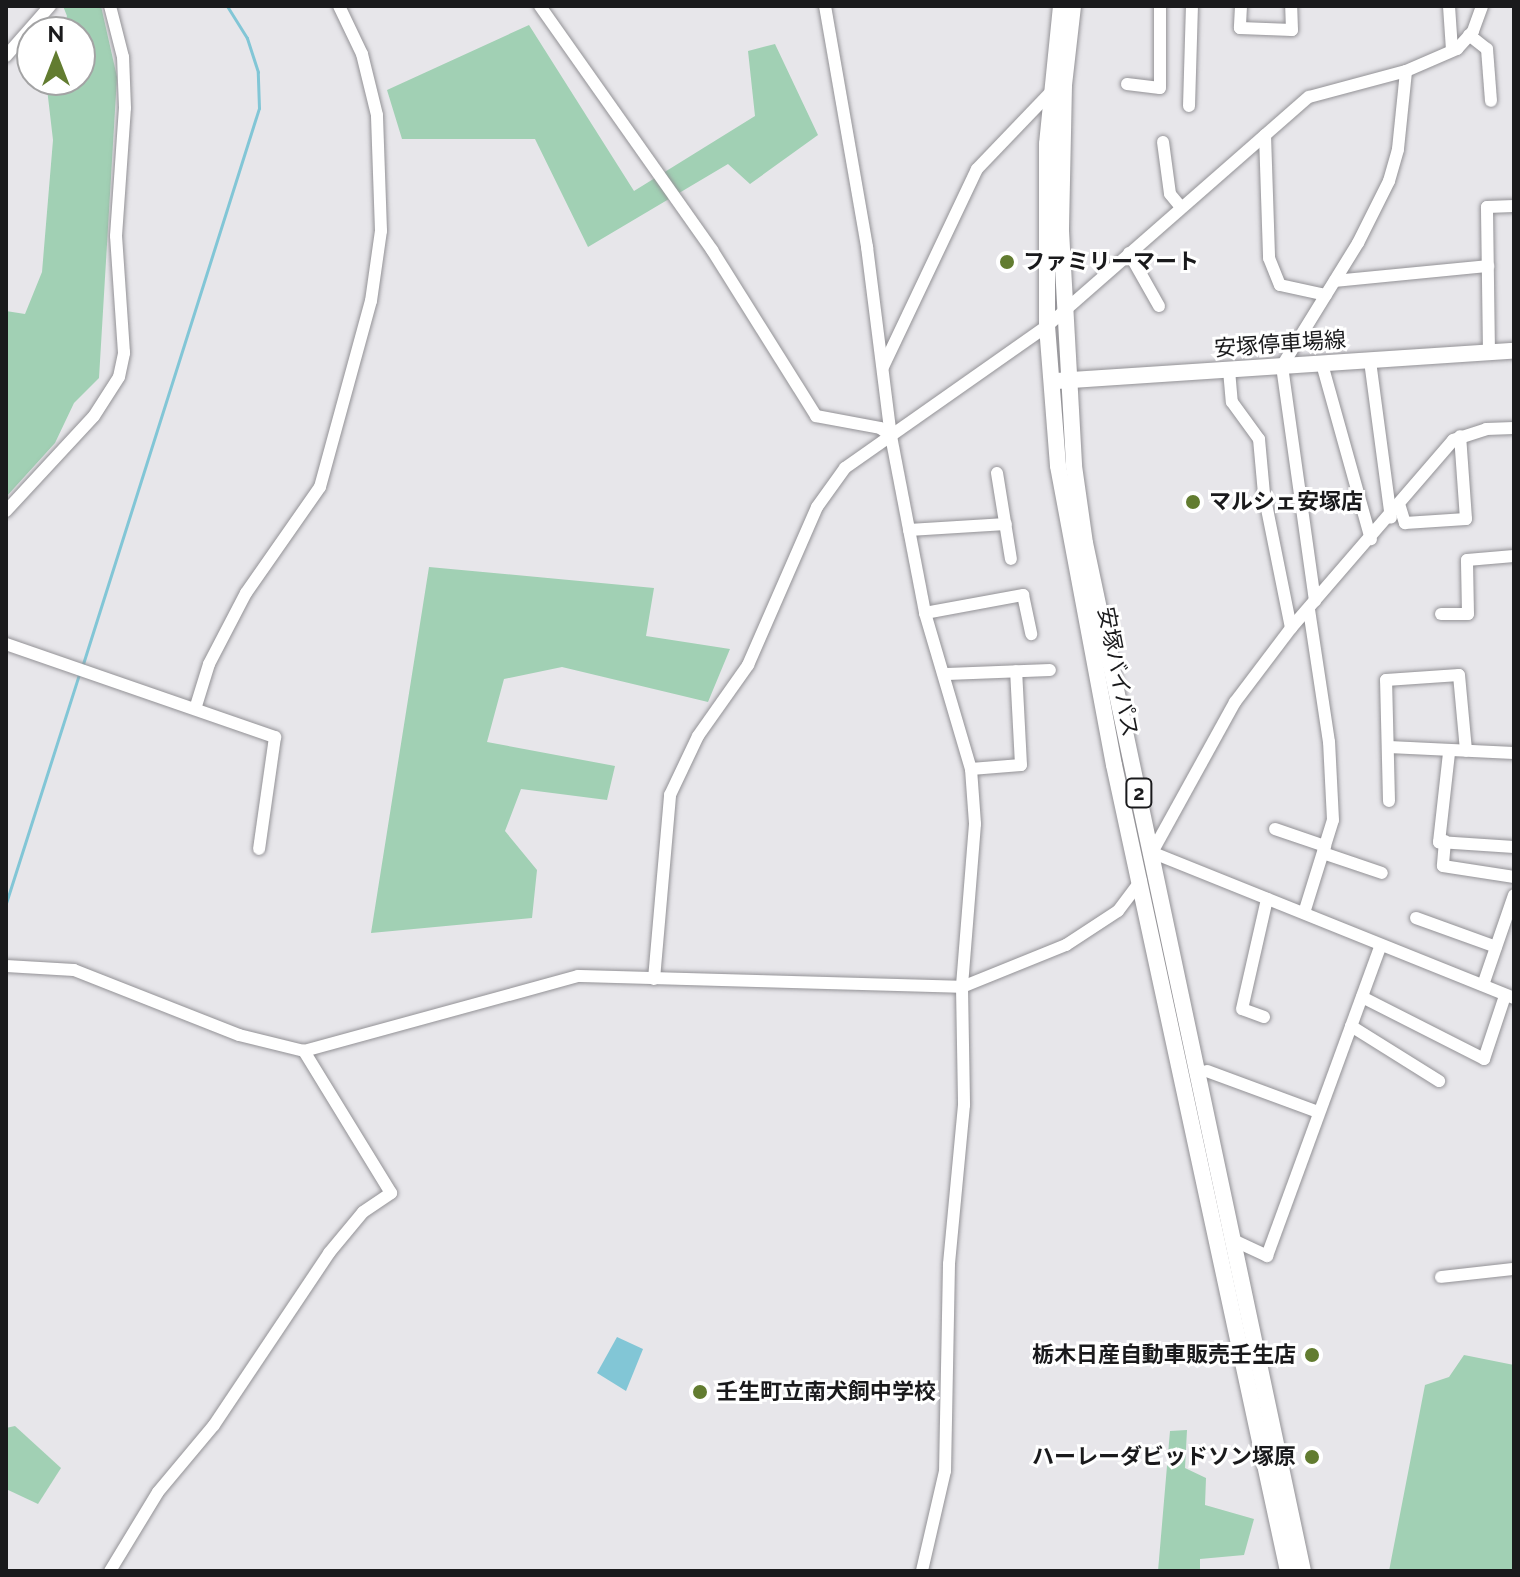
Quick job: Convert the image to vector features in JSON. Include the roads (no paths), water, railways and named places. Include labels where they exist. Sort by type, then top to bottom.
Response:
[{"type":"main road","name":"安塚バイパス","points":[[1061,6],[1050,93],[1047,326],[1049,382],[1072,547],[1140,884],[1288,1571]]},
{"type":"main road","name":"安塚バイパス","points":[[1073,6],[1062,147],[1063,311],[1066,381],[1085,543],[1303,1571]]},
{"type":"main road","name":"安塚停車場線","points":[[1049,382],[1514,351]]},
{"type":"street","points":[[6,56],[50,6]]},
{"type":"street","points":[[6,511],[94,416],[119,377],[124,353],[116,236],[125,108],[123,57],[110,6]]},
{"type":"street","points":[[196,706],[209,664],[240,604],[320,487],[371,301],[381,231],[377,115],[362,54],[339,6]]},
{"type":"street","points":[[540,6],[712,250],[816,416],[880,428],[891,436]]},
{"type":"street","points":[[825,6],[883,367],[891,436],[925,613],[947,674],[971,769],[975,824],[962,987],[964,1105],[949,1264],[945,1471],[922,1571]]},
{"type":"street","points":[[1127,84],[1160,88],[1160,6]]},
{"type":"street","points":[[1189,106],[1192,6]]},
{"type":"street","points":[[1241,6],[1240,28],[1292,30],[1291,6]]},
{"type":"street","points":[[1449,6],[1452,50]]},
{"type":"street","points":[[654,979],[670,795],[698,736],[748,665],[817,507],[845,468],[1047,326],[1309,97],[1406,71],[1452,50],[1469,35],[1482,6]]},
{"type":"street","points":[[1469,35],[1487,49],[1491,101]]},
{"type":"street","points":[[1304,913],[1333,820],[1329,742],[1282,366],[1335,281],[1389,181],[1398,149],[1406,71]]},
{"type":"street","points":[[883,367],[977,169],[1050,93]]},
{"type":"street","points":[[1265,135],[1269,258],[1280,285],[1326,295]]},
{"type":"street","points":[[1163,142],[1170,194],[1181,207]]},
{"type":"street","points":[[1489,353],[1487,207],[1514,206]]},
{"type":"street","points":[[1129,253],[1159,306]]},
{"type":"street","points":[[1335,281],[1488,266]]},
{"type":"street","points":[[1370,361],[1391,518]]},
{"type":"street","points":[[1322,364],[1371,539]]},
{"type":"street","points":[[1229,370],[1232,402],[1259,439],[1264,494],[1291,628]]},
{"type":"street","points":[[6,966],[74,970],[239,1035],[304,1051],[570,977],[962,987],[1066,945],[1118,911],[1140,884],[1151,852],[1235,702],[1291,628],[1391,518],[1428,463],[1460,436],[1514,428]]},
{"type":"street","points":[[1400,507],[1405,523],[1466,519],[1460,436]]},
{"type":"street","points":[[997,473],[1011,559]]},
{"type":"street","points":[[909,530],[1006,524]]},
{"type":"street","points":[[1441,614],[1468,614],[1467,560],[1514,556]]},
{"type":"street","points":[[925,613],[1023,595],[1031,634]]},
{"type":"street","points":[[6,644],[196,706],[275,737],[259,849]]},
{"type":"street","points":[[947,674],[1050,670]]},
{"type":"street","points":[[971,769],[1021,765],[1016,671]]},
{"type":"street","points":[[1389,801],[1386,680],[1459,675],[1466,751]]},
{"type":"street","points":[[1389,747],[1449,753],[1514,753]]},
{"type":"street","points":[[1449,753],[1439,842],[1514,847]]},
{"type":"street","points":[[1275,829],[1382,873]]},
{"type":"street","points":[[1445,841],[1443,866],[1514,877]]},
{"type":"street","points":[[1151,852],[1304,913],[1380,948],[1509,997],[1484,1059],[1362,997]]},
{"type":"street","points":[[1264,1017],[1242,1009],[1267,899]]},
{"type":"street","points":[[1483,985],[1513,903]]},
{"type":"street","points":[[1416,918],[1496,947]]},
{"type":"street","points":[[1231,1239],[1267,1256],[1380,948]]},
{"type":"street","points":[[1351,1026],[1439,1081]]},
{"type":"street","points":[[110,1571],[158,1492],[214,1425],[329,1253],[363,1212],[391,1193],[304,1051]]},
{"type":"street","points":[[1207,1071],[1318,1112]]},
{"type":"street","points":[[1441,1277],[1514,1269]]},
{"type":"water","points":[[617,1337],[643,1349],[626,1391],[597,1373]]},
{"type":"waterway","points":[[82,667],[259,108],[258,72],[247,38],[227,6]]},
{"type":"waterway","points":[[6,903],[79,674]]},
{"type":"place","name":"ファミリーマート","points":[[1007,262]]},
{"type":"place","name":"マルシェ安塚店","points":[[1193,502]]},
{"type":"place","name":"栃木日産自動車販売壬生店","points":[[1312,1355]]},
{"type":"place","name":"壬生町立南犬飼中学校","points":[[700,1392]]},
{"type":"place","name":"ハーレーダビッドソン塚原","points":[[1312,1457]]}]
